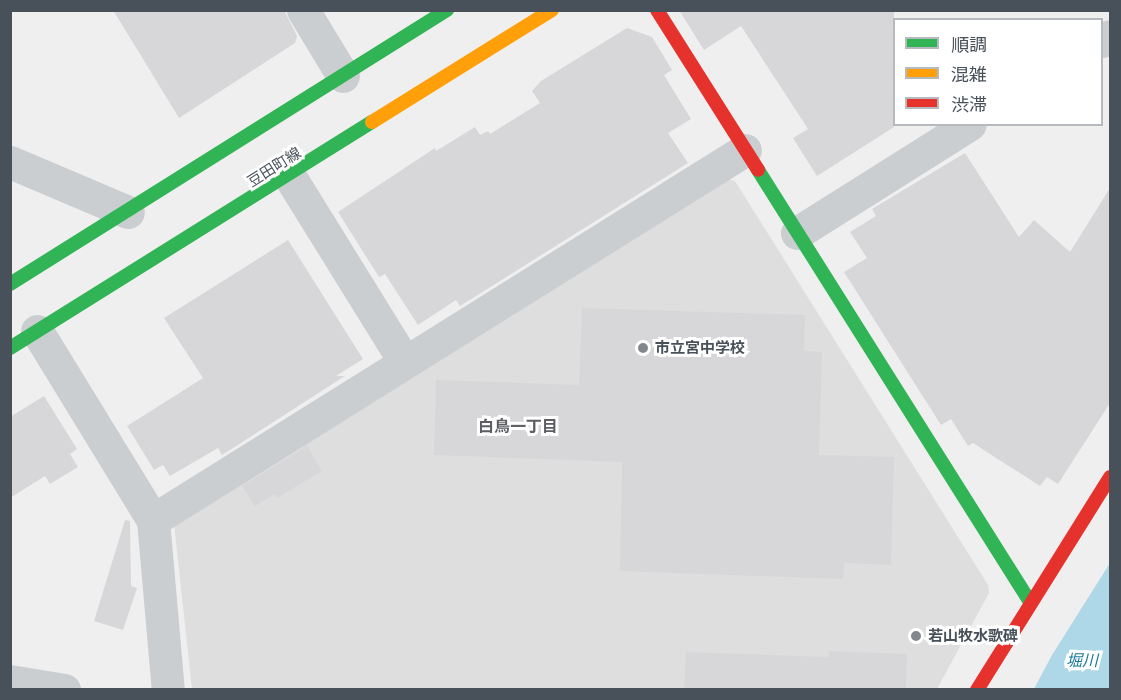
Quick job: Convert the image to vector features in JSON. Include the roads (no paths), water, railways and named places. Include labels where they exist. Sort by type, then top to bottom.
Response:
[{"type":"street","points":[[303,10],[343,76]]},
{"type":"street","points":[[10,284],[447,10]]},
{"type":"street","name":"豆田町線","points":[[24,340],[290,177],[552,10]]},
{"type":"street","points":[[657,10],[1030,602]]},
{"type":"street","points":[[797,233],[967,126]]},
{"type":"street","points":[[153,520],[404,361],[745,150]]},
{"type":"street","points":[[10,162],[128,212]]},
{"type":"street","points":[[290,177],[404,361]]},
{"type":"street","points":[[24,340],[153,520],[168,690]]},
{"type":"street","points":[[977,690],[1110,477]]},
{"type":"street","points":[[10,681],[64,690]]},
{"type":"water","name":"堀川","points":[[1110,563],[1110,689],[1034,689],[1052,655]]},
{"type":"place","name":"市立宮中学校","points":[[643,348]]},
{"type":"place","name":"若山牧水歌碑","points":[[916,636]]},
{"type":"district","name":"白鳥一丁目","points":[[518,426]]}]
